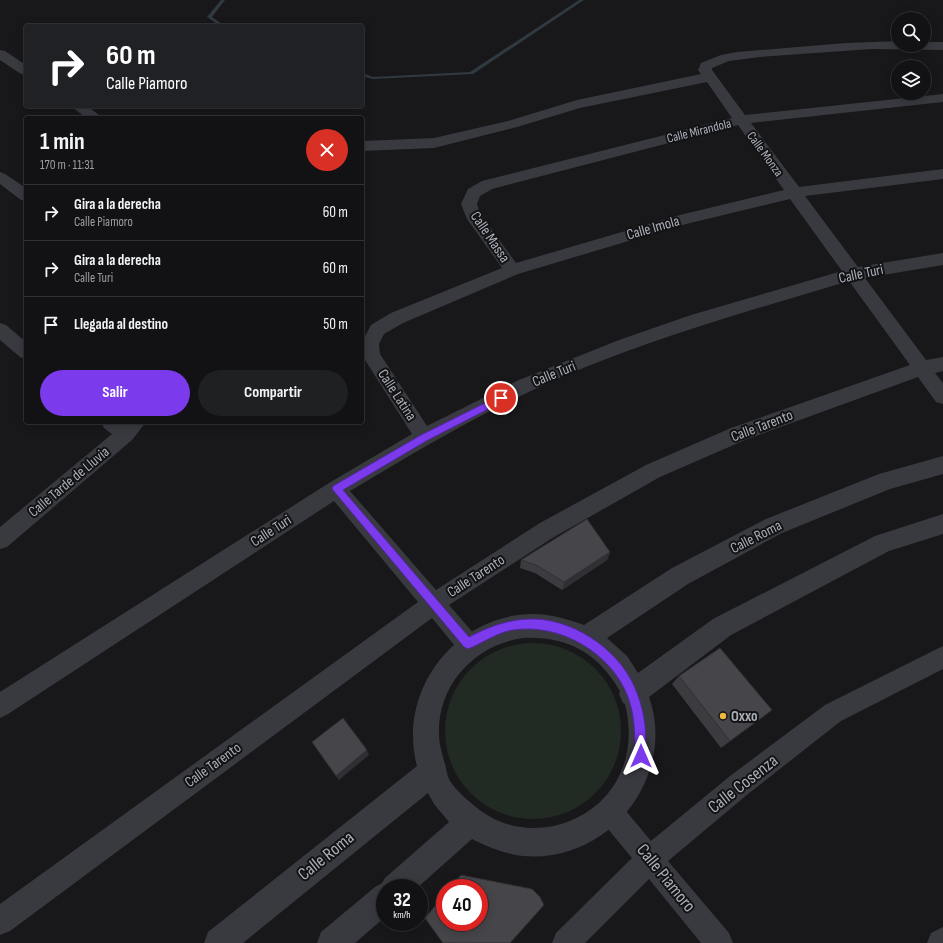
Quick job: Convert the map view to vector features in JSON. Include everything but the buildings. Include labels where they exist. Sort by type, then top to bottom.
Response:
[{"type":"street","points":[[364,146],[434,143],[512,124],[577,104],[709,77],[705,70],[706,66],[716,60],[743,55],[849,46],[891,45]]},
{"type":"street","points":[[931,46],[943,46]]},
{"type":"street","points":[[0,54],[24,70]]},
{"type":"street","name":"Calle Monza","points":[[709,77],[853,274],[932,366],[943,397]]},
{"type":"street","name":"Calle Mirandola","points":[[469,204],[473,193],[487,185],[740,120],[943,98]]},
{"type":"street","points":[[81,108],[93,116]]},
{"type":"street","name":"Calle Imola","points":[[377,330],[398,318],[512,270],[680,220],[793,193],[943,174]]},
{"type":"street","points":[[4,184],[24,178]]},
{"type":"street","points":[[4,184],[24,195]]},
{"type":"street","name":"Calle Massa","points":[[469,204],[473,215],[512,270]]},
{"type":"street","name":"Calle Turi","points":[[0,706],[336,489],[424,438],[526,385],[625,345],[697,320],[853,274],[943,259]]},
{"type":"street","points":[[0,330],[24,350]]},
{"type":"street","name":"Calle Latina","points":[[377,330],[370,344],[371,355],[424,438]]},
{"type":"street","name":"Calle Tarento","points":[[0,921],[434,603],[547,530],[653,471],[738,434],[932,366]]},
{"type":"street","name":"Calle Tarde de Lluvia","points":[[0,540],[124,426]]},
{"type":"street","name":"Calle Roma","points":[[584,639],[680,576],[774,526],[887,482],[943,466]]},
{"type":"street","points":[[336,489],[468,644]]},
{"type":"street","points":[[632,694],[722,627],[883,543],[943,524]]},
{"type":"street","points":[[537,624],[561,629],[584,639],[604,653],[620,672],[632,694],[641,724],[641,756],[631,787],[612,814],[589,832],[560,843],[529,844],[498,837],[471,821],[449,798],[434,770],[426,733],[431,698],[445,668],[468,644],[489,632],[512,625],[537,624]]},
{"type":"street","name":"Calle Cosenza","points":[[566,943],[650,859],[739,785],[833,714],[943,657]]},
{"type":"street","name":"Calle Roma","points":[[219,943],[434,770]]},
{"type":"street","name":"Calle Piamoro","points":[[612,814],[719,943]]},
{"type":"street","points":[[405,879],[471,821]]},
{"type":"street","points":[[332,943],[376,905]]},
{"type":"shaded area","points":[[524,643],[542,643],[575,653],[589,663],[601,675],[611,689],[617,705],[621,722],[621,740],[617,757],[611,773],[601,787],[589,799],[575,809],[559,815],[542,819],[524,819],[491,809],[477,799],[465,787],[455,773],[449,757],[445,740],[445,722],[455,689],[465,675],[477,663],[491,653],[507,647]]},
{"type":"waterway","points":[[220,24],[209,17],[223,0]]},
{"type":"waterway","points":[[364,75],[373,78],[471,73],[582,0]]},
{"type":"place","name":"Oxxo","points":[[723,716]]},
{"type":"route","points":[[501,398],[424,438],[336,489],[468,644],[489,632],[512,625],[537,624],[561,629],[584,639],[604,653],[620,672],[632,694],[641,724],[641,756]]}]
